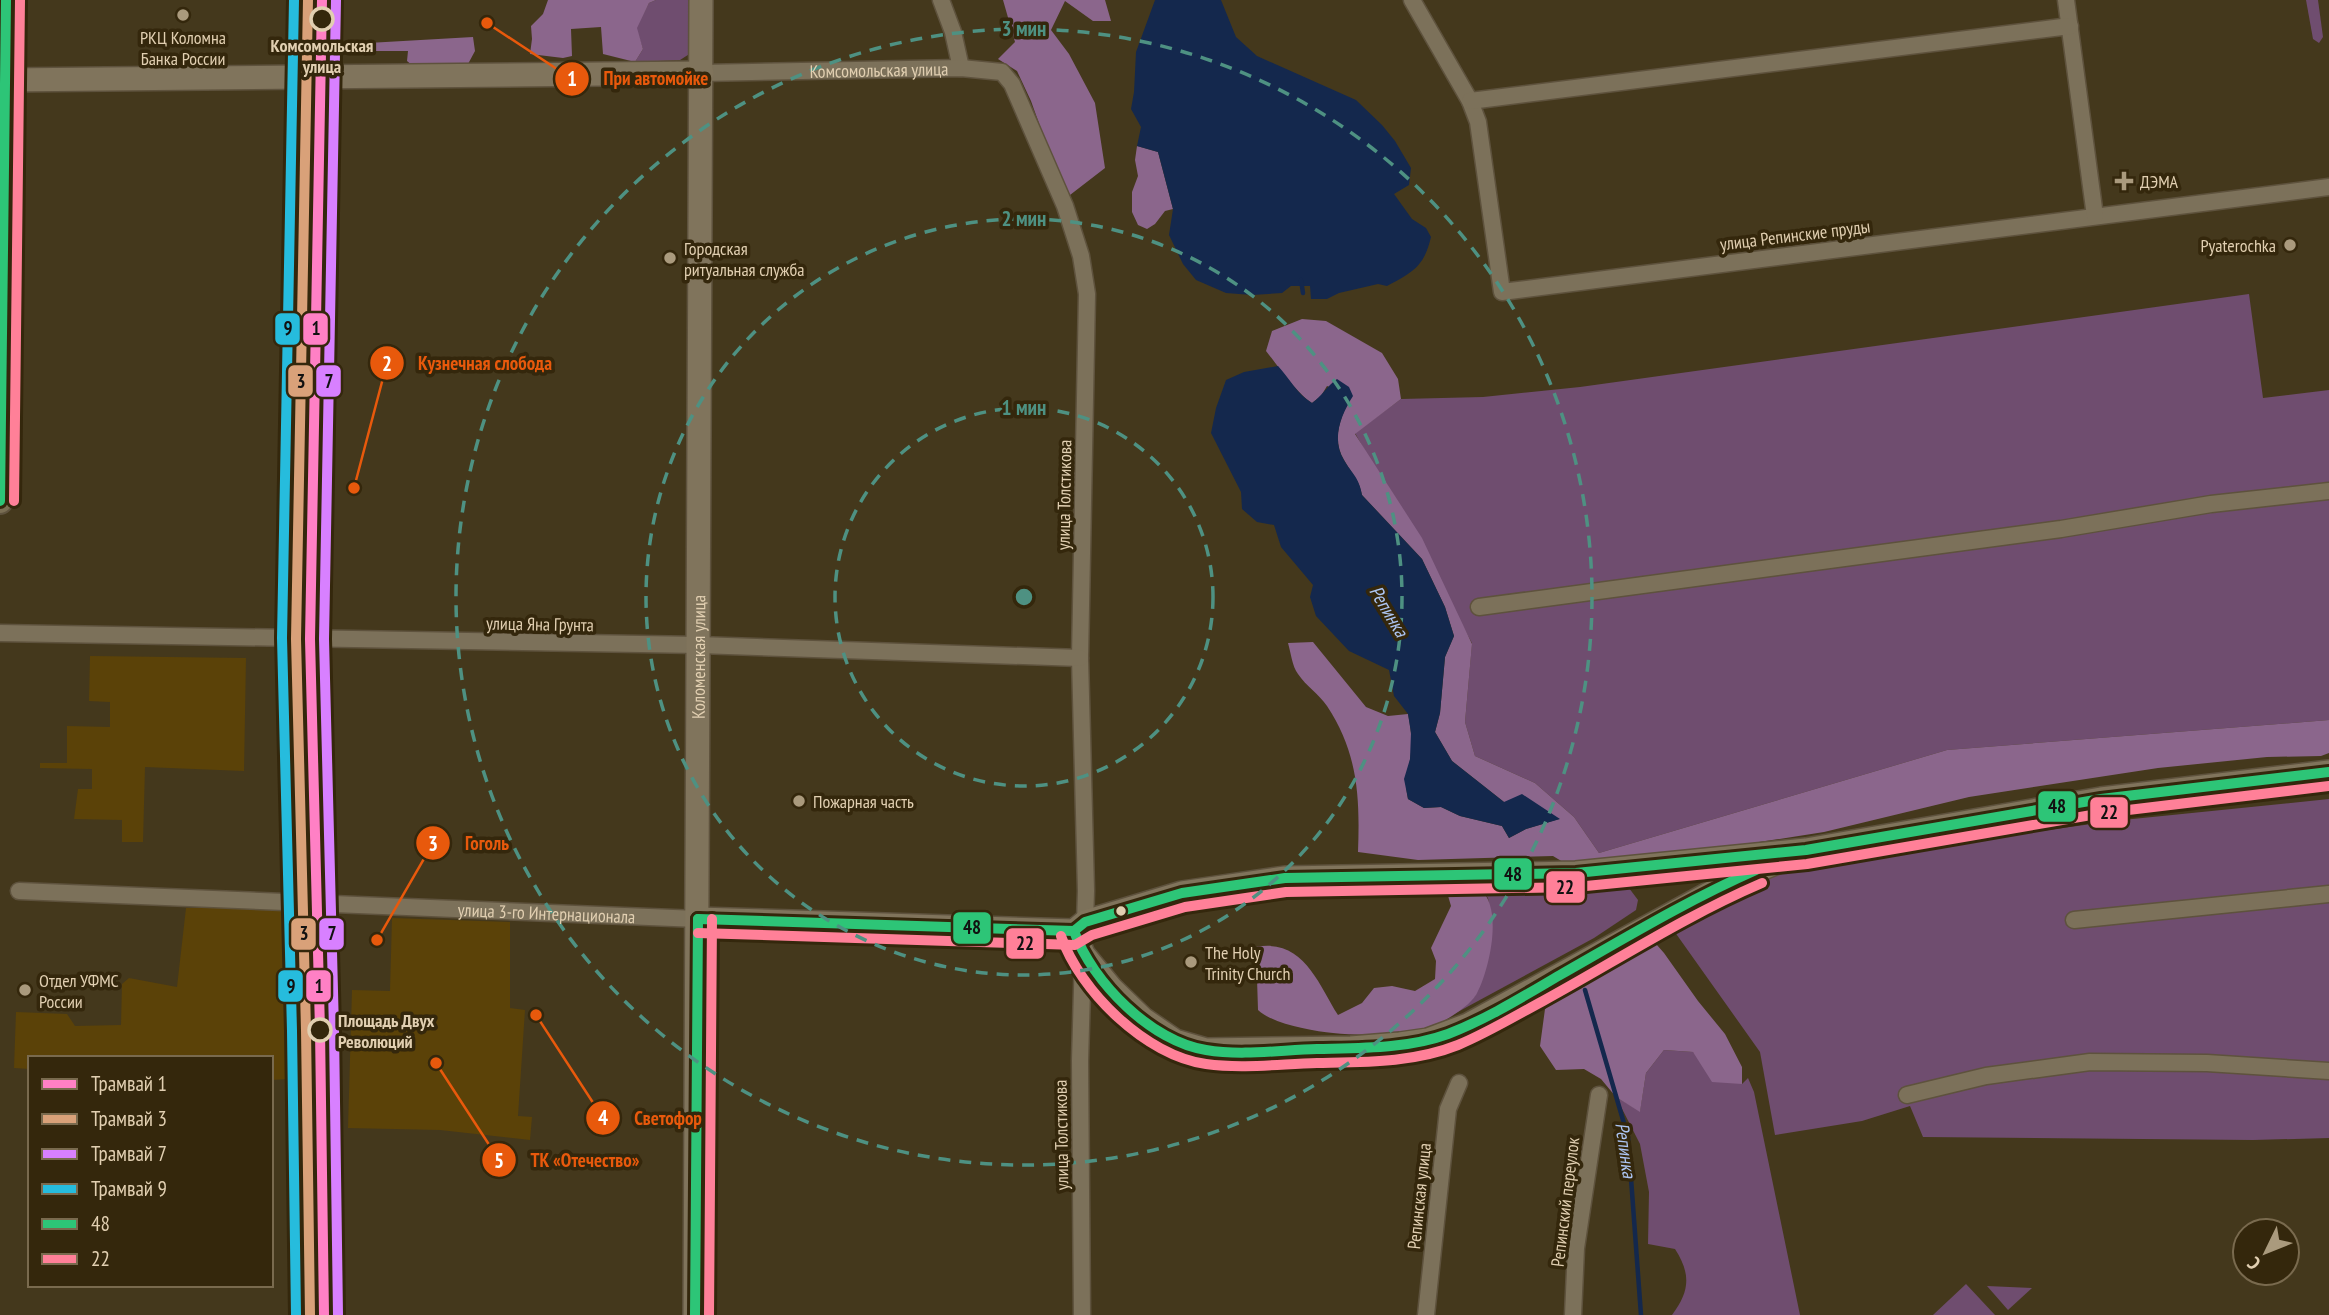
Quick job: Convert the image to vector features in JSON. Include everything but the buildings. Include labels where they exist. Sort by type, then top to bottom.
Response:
[{"type":"main road","points":[[0,501],[6,0]]},
{"type":"main road","name":"Коломенская улица","points":[[695,1315],[701,0]]},
{"type":"main road","name":"Комсомольская улица","points":[[3,80],[702,73]]},
{"type":"main road","points":[[1079,927],[1083,954],[1111,988],[1143,1020],[1175,1041],[1206,1050],[1351,1048],[1428,1040],[1479,1019],[1736,879],[1805,850],[2101,799],[2329,772]]},
{"type":"main road","name":"улица 3-го Интернационала","points":[[698,919],[1079,927],[1182,893],[1285,878],[1576,873],[1805,850]]},
{"type":"street","points":[[309,904],[303,639],[321,77],[330,0]]},
{"type":"street","points":[[941,0],[953,32],[961,68]]},
{"type":"street","name":"улица Репинские пруды","points":[[1412,0],[1470,102],[1478,122],[1502,292],[2095,216]]},
{"type":"street","points":[[2066,0],[2095,216],[2329,187]]},
{"type":"street","points":[[1470,102],[2070,26]]},
{"type":"street","name":"Комсомольская улица","points":[[702,73],[961,68]]},
{"type":"street","name":"улица Толстикова","points":[[961,68],[1002,72],[1012,84],[1065,205],[1081,256],[1087,294],[1080,658],[1086,891],[1079,927]]},
{"type":"street","points":[[1479,607],[2061,529],[2211,504],[2329,491]]},
{"type":"street","name":"улица Яна Грунта","points":[[0,633],[699,645],[1080,658]]},
{"type":"street","name":"улица 3-го Интернационала","points":[[19,891],[698,919]]},
{"type":"street","points":[[2074,920],[2329,894]]},
{"type":"street","name":"улица Толстикова","points":[[1082,1315],[1080,1062],[1083,954]]},
{"type":"street","points":[[1907,1095],[1986,1076],[2090,1062],[2207,1063],[2329,1071]]},
{"type":"street","name":"Репинская улица","points":[[1426,1315],[1448,1109],[1458,1083]]},
{"type":"street","name":"Репинский переулок","points":[[1573,1315],[1576,1248],[1599,1095]]},
{"type":"shaded area","points":[[548,0],[656,0],[649,3],[637,28],[643,49],[635,62],[603,54],[601,27],[571,29],[572,56],[563,58],[530,54],[531,26],[543,14]]},
{"type":"shaded area","points":[[656,0],[692,0],[691,53],[680,60],[635,62],[643,49],[636,28],[649,3]]},
{"type":"shaded area","points":[[1003,0],[1105,0],[1111,21],[1093,21],[1065,1],[1051,30],[1069,54],[1095,103],[1105,168],[1070,195],[1056,171],[1031,101],[1017,71],[998,59],[1015,42]]},
{"type":"shaded area","points":[[2306,0],[2318,0],[2323,37],[2319,43],[2313,39]]},
{"type":"shaded area","points":[[473,37],[475,51],[468,64],[454,69],[413,66],[407,61],[408,51],[373,51],[366,48],[368,43]]},
{"type":"shaded area","points":[[1137,146],[1158,152],[1173,209],[1165,211],[1155,224],[1147,229],[1138,225],[1132,212],[1132,192],[1138,176],[1135,160]]},
{"type":"shaded area","points":[[2249,294],[2263,398],[2329,390],[2329,720],[1947,750],[1599,853],[1574,817],[1535,783],[1475,756],[1465,722],[1472,643],[1355,433],[1401,399],[1483,397],[1580,387]]},
{"type":"shaded area","points":[[1302,319],[1326,321],[1382,353],[1398,379],[1401,399],[1355,434],[1422,538],[1472,644],[1465,722],[1475,756],[1535,783],[1574,817],[1599,853],[1947,750],[2329,720],[2329,753],[2321,756],[2267,757],[2158,768],[1969,797],[1824,832],[1695,852],[1568,865],[1553,856],[1418,860],[1358,852],[1357,794],[1351,758],[1327,706],[1296,671],[1288,643],[1313,642],[1366,707],[1388,716],[1408,714],[1411,754],[1406,783],[1408,799],[1424,808],[1441,807],[1460,816],[1502,826],[1509,838],[1526,829],[1559,819],[1545,811],[1504,802],[1452,761],[1435,732],[1440,713],[1445,657],[1454,636],[1445,607],[1422,559],[1362,495],[1357,480],[1340,452],[1339,427],[1352,396],[1327,386],[1321,396],[1312,403],[1294,387],[1266,351],[1272,331]]},
{"type":"shaded area","points":[[90,656],[246,658],[244,771],[145,767],[143,842],[122,842],[122,820],[74,819],[78,789],[92,789],[92,769],[40,768],[40,763],[67,763],[67,726],[110,727],[110,702],[89,701]]},
{"type":"shaded area","points":[[2329,799],[2329,1138],[2253,1140],[1923,1137],[1910,1106],[1862,1121],[1775,1135],[1760,1052],[1667,921],[1792,867],[2113,821]]},
{"type":"shaded area","points":[[1444,882],[1468,884],[1480,889],[1487,898],[1493,925],[1489,956],[1481,985],[1476,995],[1459,1011],[1427,1028],[1358,1035],[1293,1026],[1258,1010],[1256,947],[1286,949],[1297,956],[1316,977],[1338,1015],[1362,1003],[1374,988],[1392,986],[1415,991],[1435,979],[1436,961],[1431,948],[1451,906]]},
{"type":"shaded area","points":[[1478,887],[1629,888],[1638,900],[1636,910],[1594,938],[1454,1014],[1475,996],[1492,921],[1488,898]]},
{"type":"shaded area","points":[[186,908],[309,908],[305,1078],[273,1080],[273,1056],[28,1056],[28,1069],[14,1068],[16,1012],[67,1014],[75,1026],[121,1025],[122,984],[129,978],[177,987]]},
{"type":"shaded area","points":[[392,918],[510,922],[510,1008],[525,1010],[518,1116],[532,1117],[530,1140],[440,1130],[348,1128],[352,990],[390,991]]},
{"type":"shaded area","points":[[1649,936],[1725,1034],[1742,1067],[1742,1084],[1712,1082],[1693,1052],[1664,1050],[1646,1073],[1640,1112],[1616,1097],[1601,1079],[1584,1069],[1556,1070],[1540,1046],[1545,1009],[1595,965]]},
{"type":"shaded area","points":[[1664,1050],[1693,1052],[1742,1084],[1748,1078],[1754,1092],[1800,1315],[1672,1315],[1685,1290],[1684,1266],[1675,1249],[1648,1244],[1649,1192],[1640,1144],[1616,1097],[1640,1111],[1646,1073]]},
{"type":"shaded area","points":[[1966,1284],[1995,1315],[1933,1315]]},
{"type":"shaded area","points":[[1987,1286],[2032,1288],[2008,1310]]},
{"type":"water","points":[[1155,0],[1221,0],[1236,37],[1257,56],[1356,100],[1382,125],[1411,168],[1409,185],[1394,194],[1412,219],[1426,228],[1431,237],[1425,255],[1416,268],[1387,286],[1378,284],[1339,293],[1327,299],[1311,299],[1310,286],[1291,286],[1282,293],[1252,295],[1226,293],[1196,280],[1183,264],[1169,235],[1173,209],[1158,152],[1137,146],[1141,127],[1131,109],[1136,52]]},
{"type":"water","points":[[1278,366],[1298,391],[1312,403],[1337,379],[1349,387],[1353,396],[1339,427],[1340,452],[1357,480],[1362,495],[1422,559],[1445,607],[1454,636],[1445,657],[1440,713],[1435,732],[1452,761],[1504,802],[1522,794],[1560,819],[1526,829],[1509,838],[1502,826],[1460,816],[1441,807],[1424,808],[1408,799],[1404,779],[1410,759],[1411,733],[1408,714],[1394,696],[1389,670],[1349,651],[1316,616],[1310,597],[1313,585],[1281,547],[1274,525],[1257,522],[1242,509],[1241,492],[1211,433],[1226,380],[1244,372]]},
{"type":"waterway","name":"Репинка","points":[[1301,280],[1303,293]]},
{"type":"waterway","name":"Репинка","points":[[1585,990],[1628,1137],[1641,1315]]},
{"type":"tram line","name":"9","points":[[294,0],[282,638],[296,1315]]},
{"type":"tram line","name":"3","points":[[308,0],[296,639],[310,1315]]},
{"type":"tram line","name":"1","points":[[322,0],[310,639],[324,1315]]},
{"type":"tram line","name":"7","points":[[336,0],[324,639],[338,1315]]},
{"type":"transit line","name":"48","points":[[0,501],[6,0]]},
{"type":"transit line","name":"22","points":[[14,501],[20,0]]},
{"type":"transit line","name":"48","points":[[698,919],[1074,931],[1085,922],[1182,893],[1285,878],[1576,873],[1806,850],[2101,799],[2329,772]]},
{"type":"transit line","name":"22","points":[[698,933],[1075,945],[1092,935],[1185,907],[1286,892],[1576,887],[1807,864],[2103,813],[2329,786]]},
{"type":"transit line","name":"48","points":[[1074,931],[1095,970],[1126,1007],[1165,1035],[1186,1045],[1233,1053],[1384,1047],[1432,1039],[1477,1021],[1681,907],[1756,870]]},
{"type":"transit line","name":"22","points":[[1061,936],[1070,957],[1099,999],[1139,1034],[1183,1058],[1206,1064],[1233,1066],[1388,1060],[1441,1051],[1469,1040],[1678,924],[1762,883]]},
{"type":"transit line","name":"48","points":[[695,1315],[698,919]]},
{"type":"transit line","name":"22","points":[[709,1315],[712,919]]},
{"type":"place","name":"РКЦ Коломна Банка России","points":[[183,15]]},
{"type":"place","name":"Комсомольская улица","points":[[322,19]]},
{"type":"place","name":"При автомойке","points":[[487,23]]},
{"type":"place","name":"ДЭМА","points":[[2124,181]]},
{"type":"place","name":"Pyaterochka","points":[[2290,245]]},
{"type":"place","name":"Городская ритуальная служба","points":[[670,258]]},
{"type":"place","name":"Кузнечная слобода","points":[[354,488]]},
{"type":"place","name":"Пожарная часть","points":[[799,801]]},
{"type":"place","name":"Гоголь","points":[[377,940]]},
{"type":"place","name":"The Holy Trinity Church","points":[[1191,962]]},
{"type":"place","name":"Отдел УФМС России","points":[[25,990]]},
{"type":"place","name":"Светофор","points":[[536,1015]]},
{"type":"place","name":"Площадь Двух Революций","points":[[320,1030]]},
{"type":"place","name":"ТК «Отечество»","points":[[436,1063]]}]
